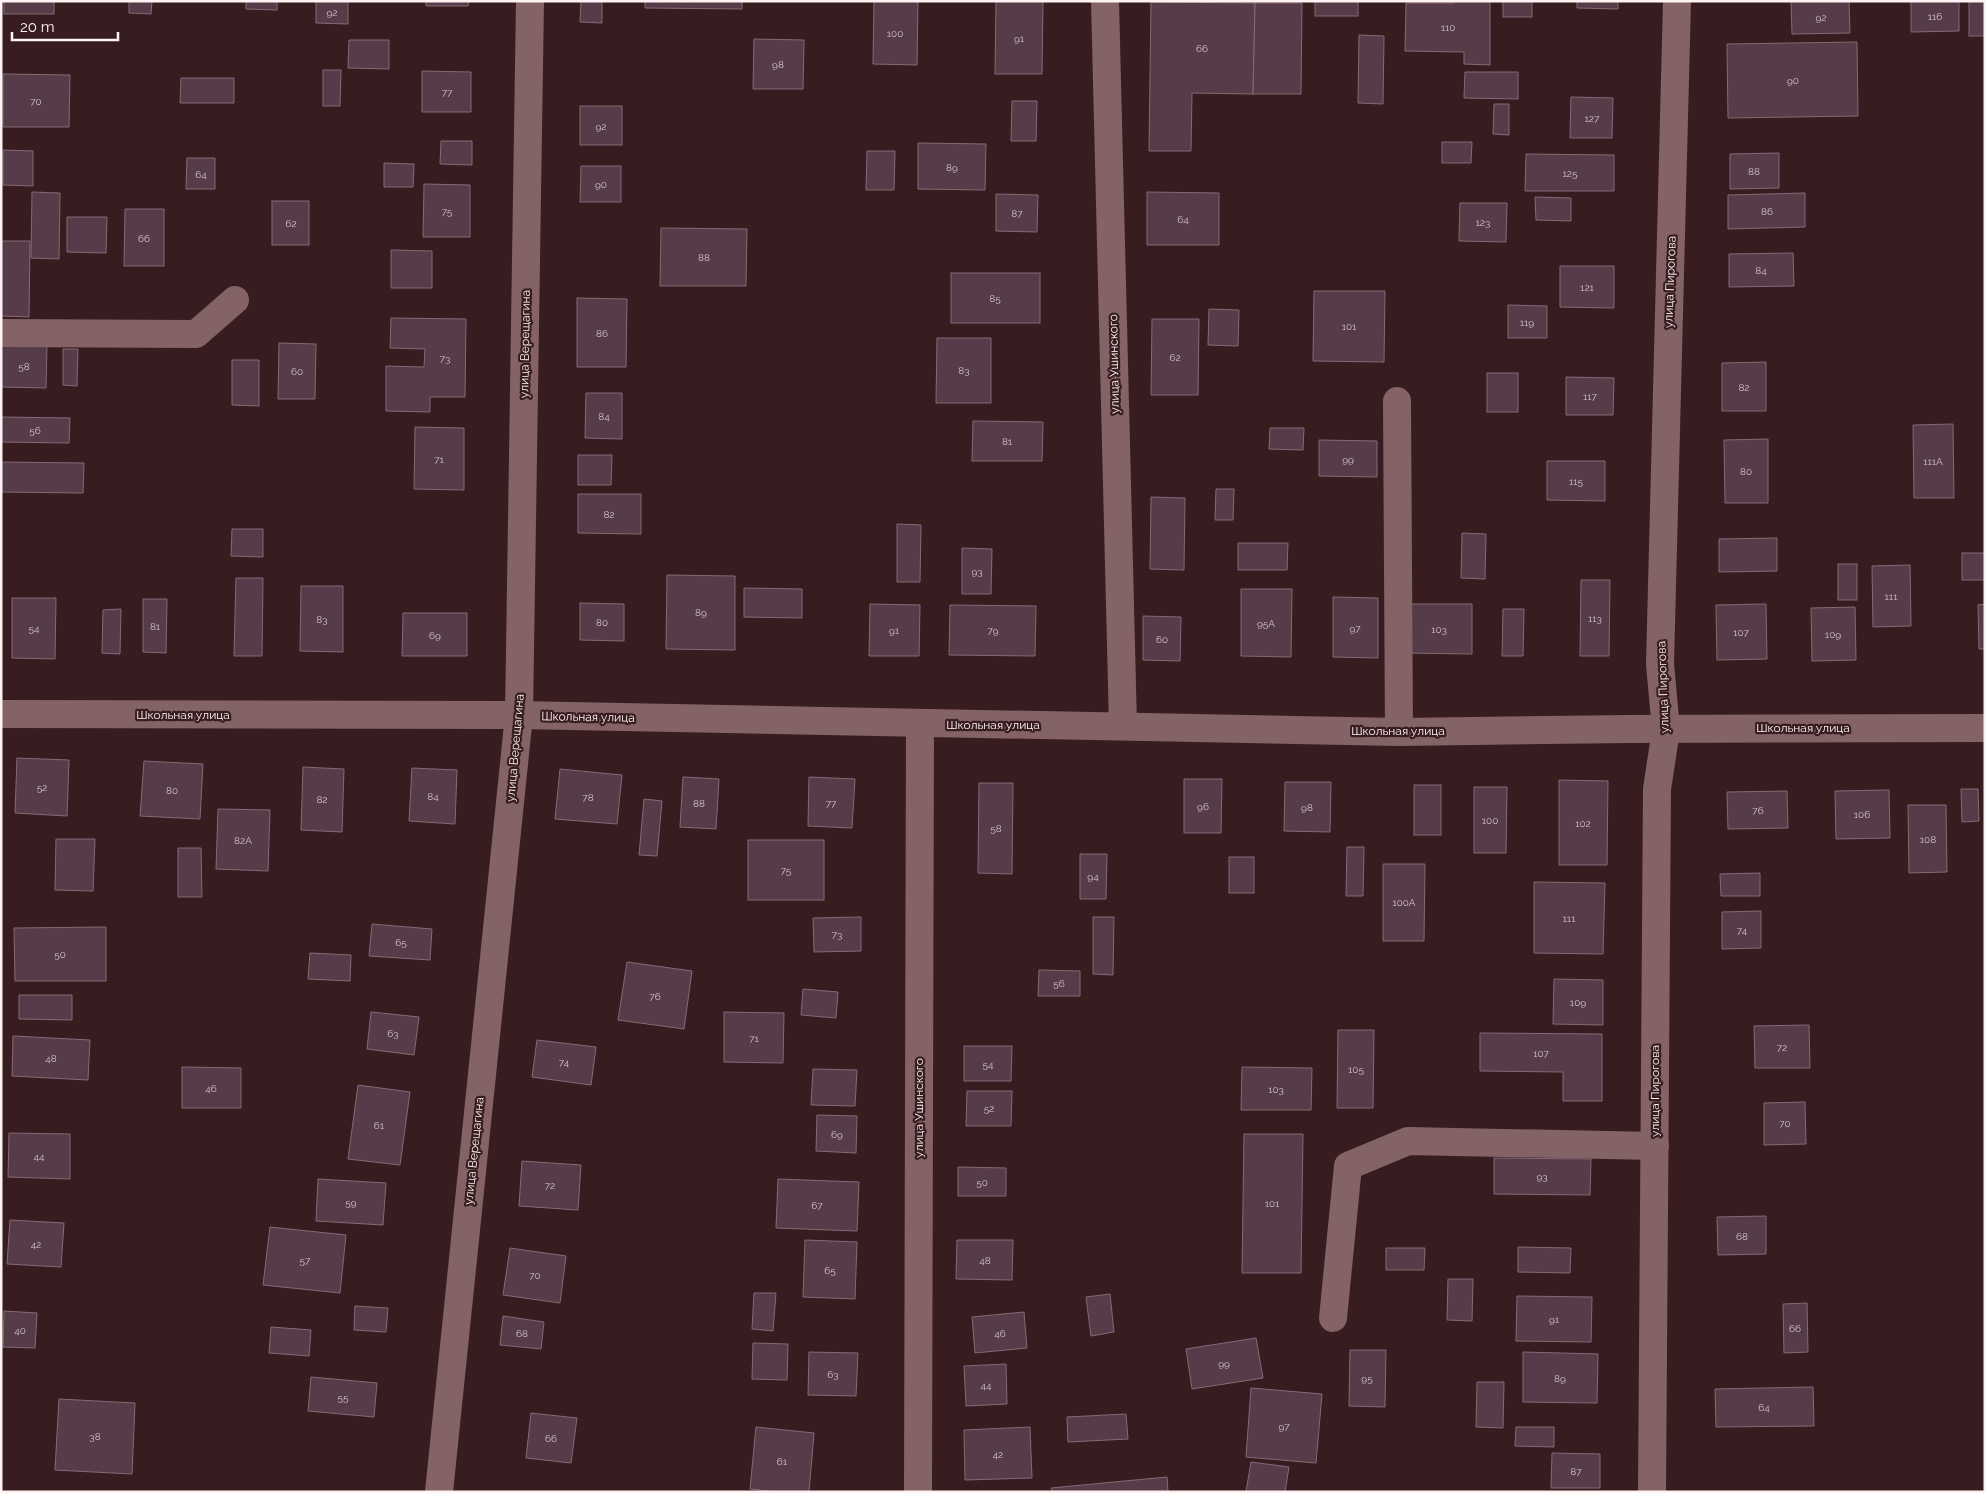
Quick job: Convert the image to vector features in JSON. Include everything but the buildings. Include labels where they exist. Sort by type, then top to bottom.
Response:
[{"type":"street","name":"улица Верещагина","points":[[439,1492],[519,715],[530,1]]},
{"type":"street","name":"улица Ушинского","points":[[1105,1],[1122,726]]},
{"type":"street","name":"улица Пирогова","points":[[1652,1492],[1657,789],[1666,730],[1660,664],[1677,1]]},
{"type":"street","points":[[1,333],[196,334],[235,300]]},
{"type":"street","points":[[1397,401],[1399,732]]},
{"type":"street","name":"Школьная улица","points":[[1,714],[519,715],[1399,732],[1985,728]]},
{"type":"street","name":"улица Ушинского","points":[[918,1492],[920,724]]},
{"type":"street","points":[[1333,1318],[1348,1166],[1408,1141],[1655,1146]]}]
